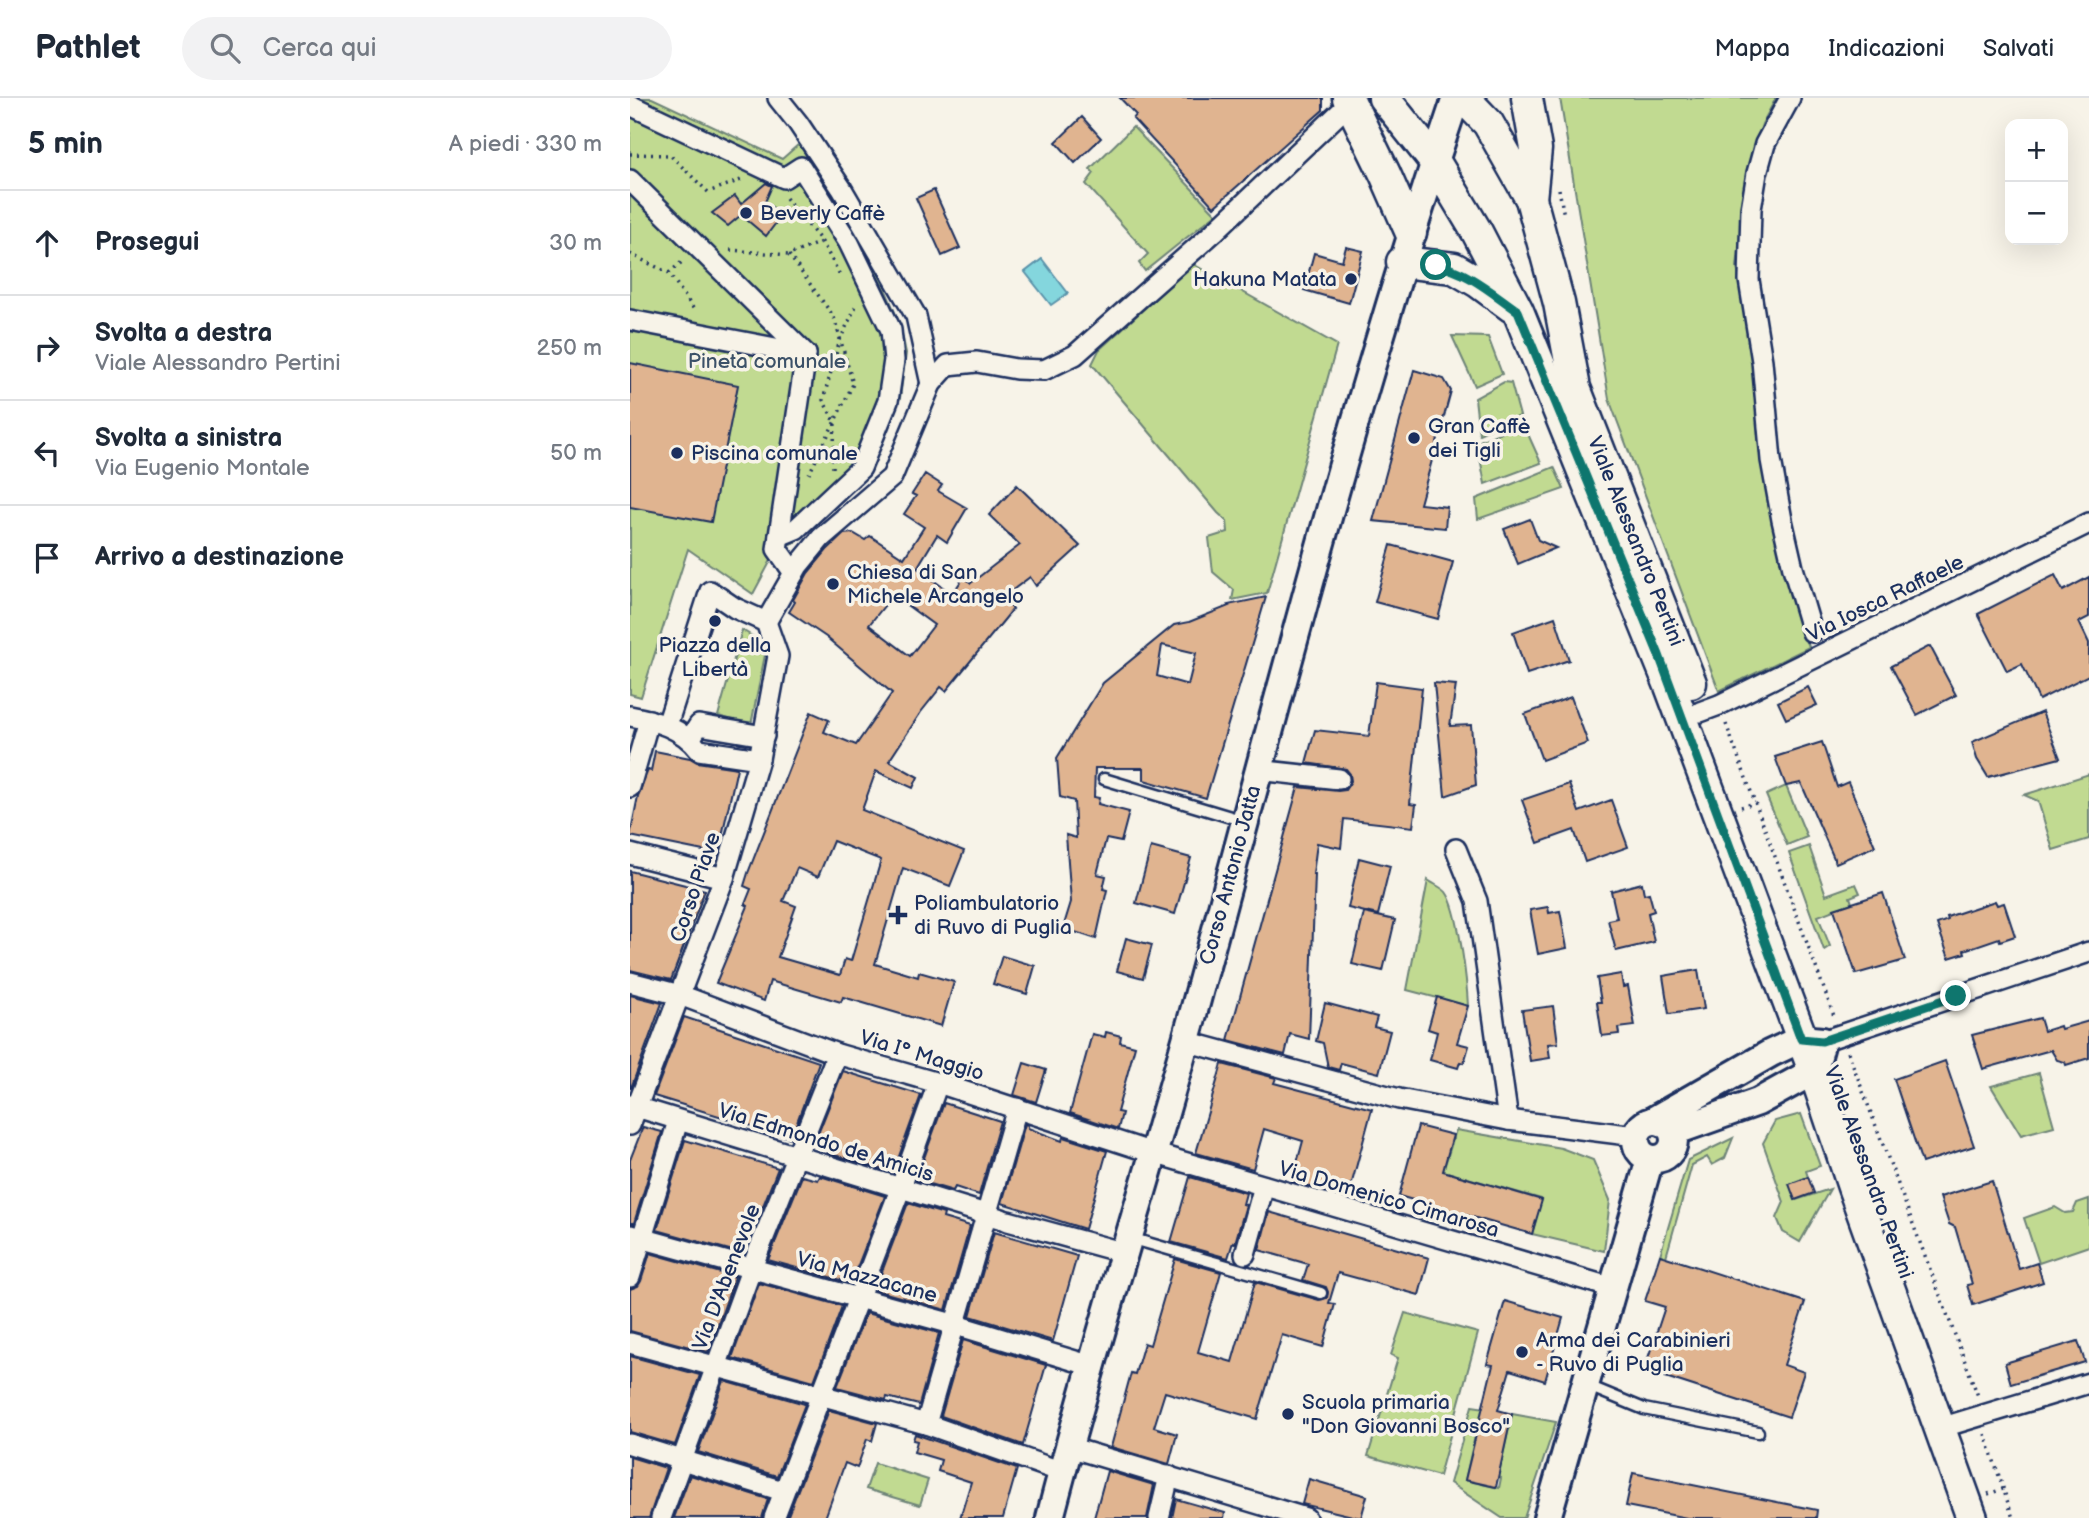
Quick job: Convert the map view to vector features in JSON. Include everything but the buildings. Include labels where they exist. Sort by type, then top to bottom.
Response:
[{"type":"main road","name":"Viale Alessandro Pertini","points":[[1384,98],[1435,162],[1477,232],[1518,311],[1659,655],[1821,1037]]},
{"type":"main road","points":[[1411,233],[1456,98]]},
{"type":"main road","name":"Viale Alessandro Pertini","points":[[1464,98],[1488,123],[1531,199],[1559,303],[1574,388],[1678,648],[1709,708],[1937,1388]]},
{"type":"main road","points":[[1527,98],[1536,149],[1531,199]]},
{"type":"main road","points":[[1349,100],[1411,233]]},
{"type":"main road","name":"Corso Antonio Jatta","points":[[1050,1518],[1411,233]]},
{"type":"main road","points":[[1402,262],[1454,268],[1518,311]]},
{"type":"main road","points":[[1547,1518],[1653,1137],[1771,1053],[1821,1037],[1814,1071],[1858,1199],[1937,1388],[1961,1421],[1978,1508]]},
{"type":"main road","points":[[1653,1137],[1758,1102],[1814,1071]]},
{"type":"street","points":[[778,98],[842,189],[916,316],[931,384]]},
{"type":"street","points":[[1790,98],[1765,144],[1757,173],[1751,209],[1749,280],[1762,361],[1771,460],[1793,568],[1812,632]]},
{"type":"street","points":[[630,787],[649,720],[710,591],[735,608],[766,622],[794,573],[821,538],[892,477],[931,384],[948,365],[977,362],[1016,369],[1044,370],[1075,355],[1214,232],[1349,100]]},
{"type":"street","points":[[630,105],[784,178],[801,167],[843,234],[891,330],[894,360],[888,401],[861,468],[796,529],[779,536]]},
{"type":"street","points":[[630,180],[806,354]]},
{"type":"street","points":[[630,320],[806,354]]},
{"type":"street","points":[[794,573],[777,549],[806,354]]},
{"type":"street","name":"Via Iosca Raffaele","points":[[1709,708],[2089,523]]},
{"type":"street","name":"Corso Piave","points":[[632,1113],[724,878],[759,759],[778,656],[766,622]]},
{"type":"street","points":[[649,720],[690,739],[699,750],[759,759]]},
{"type":"street","points":[[690,739],[699,725],[764,736]]},
{"type":"street","points":[[1258,770],[1339,779]]},
{"type":"street","points":[[1456,849],[1477,901],[1508,1120]]},
{"type":"street","points":[[630,854],[724,878]]},
{"type":"street","points":[[1821,1037],[2089,952]]},
{"type":"street","name":"Via I° Maggio","points":[[630,982],[680,995],[837,1054],[938,1083],[1153,1153]]},
{"type":"street","points":[[1185,1041],[1399,1099],[1508,1120],[1653,1137]]},
{"type":"street","name":"Via D'Abenevole","points":[[662,1518],[751,1270],[837,1054]]},
{"type":"street","points":[[774,1518],[938,1083]]},
{"type":"street","points":[[926,1424],[956,1325],[998,1218],[1017,1108]]},
{"type":"street","name":"Via Edmondo de Amicis","points":[[632,1113],[678,1121],[998,1218],[1127,1245]]},
{"type":"street","points":[[630,1277],[636,1237],[678,1121]]},
{"type":"street","name":"Via Domenico Cimarosa","points":[[1153,1153],[1612,1288]]},
{"type":"street","points":[[1245,1254],[1265,1186]]},
{"type":"street","name":"Via Mazzacane","points":[[636,1237],[956,1325],[1092,1366]]},
{"type":"street","points":[[630,1343],[1065,1459],[1169,1476],[1266,1512],[1306,1518]]},
{"type":"street","points":[[1961,1421],[2089,1383]]},
{"type":"street","points":[[630,1444],[683,1458],[783,1491]]},
{"type":"street","points":[[1159,1518],[1169,1476]]},
{"type":"lane","points":[[1104,779],[1244,821]]},
{"type":"lane","points":[[1127,1245],[1321,1293]]},
{"type":"lane","points":[[1585,1385],[1644,1409],[1758,1432]]},
{"type":"path","points":[[630,154],[670,155],[708,192],[744,179]]},
{"type":"path","points":[[1556,178],[1564,218]]},
{"type":"path","points":[[785,197],[822,242],[845,284]]},
{"type":"path","points":[[669,274],[698,247],[789,255],[843,234]]},
{"type":"path","points":[[630,254],[669,274],[712,336]]},
{"type":"path","points":[[829,498],[835,422],[823,400],[840,340],[856,306],[850,295]]},
{"type":"path","points":[[1709,708],[1821,1037],[1961,1421],[1985,1436],[2012,1518]]},
{"type":"green space","name":"Pineta comunale","points":[[630,98],[652,98],[782,159],[799,144],[877,270],[900,324],[906,353],[900,398],[870,473],[796,542],[777,549],[753,594],[688,549],[641,697],[630,694]]},
{"type":"green space","points":[[1560,98],[1776,98],[1762,124],[1747,179],[1737,267],[1750,340],[1777,541],[1791,596],[1809,647],[1719,691],[1609,399]]},
{"type":"green space","points":[[1133,127],[1216,214],[1145,271],[1139,263],[1148,254],[1086,184],[1094,173],[1090,169]]},
{"type":"green space","points":[[1193,264],[1337,345],[1267,593],[1232,600],[1234,590],[1213,572],[1209,538],[1228,532],[1227,521],[1092,364],[1099,350]]},
{"type":"green space","points":[[1452,336],[1488,337],[1502,374],[1475,386]]},
{"type":"green space","points":[[1504,382],[1511,383],[1520,416],[1479,434],[1475,398]]},
{"type":"green space","points":[[1523,423],[1541,463],[1485,484],[1477,442]]},
{"type":"green space","points":[[1554,467],[1564,489],[1478,519],[1476,499]]},
{"type":"green space","points":[[742,630],[767,645],[751,725],[718,716]]},
{"type":"green space","points":[[2089,774],[2089,839],[2053,850],[2038,801],[2024,795]]},
{"type":"green space","points":[[1786,786],[1807,837],[1787,845],[1766,795]]},
{"type":"green space","points":[[1809,846],[1826,895],[1856,884],[1860,893],[1850,897],[1852,903],[1818,916],[1830,946],[1824,950],[1789,853]]},
{"type":"green space","points":[[1428,880],[1443,889],[1451,901],[1462,947],[1468,1006],[1407,990]]},
{"type":"green space","points":[[2039,1073],[2054,1126],[2021,1135],[1991,1086]]},
{"type":"green space","points":[[1801,1114],[1820,1166],[1806,1171],[1808,1177],[1790,1184],[1796,1200],[1830,1189],[1800,1242],[1783,1232],[1777,1218],[1784,1202],[1763,1143],[1775,1121]]},
{"type":"green space","points":[[1456,1130],[1561,1148],[1593,1160],[1610,1200],[1604,1251],[1532,1234],[1541,1199],[1443,1171]]},
{"type":"green space","points":[[1733,1138],[1725,1158],[1712,1165],[1707,1157],[1692,1165],[1666,1257],[1660,1255],[1688,1160]]},
{"type":"green space","points":[[2089,1199],[2089,1246],[2039,1263],[2024,1218],[2055,1207],[2065,1213],[2073,1212],[2077,1203]]},
{"type":"green space","points":[[1405,1313],[1478,1333],[1439,1476],[1368,1456],[1398,1358],[1391,1355]]},
{"type":"green space","points":[[1472,1406],[1486,1408],[1482,1424],[1478,1423],[1465,1480],[1499,1488],[1501,1478],[1498,1477],[1512,1414],[1556,1422],[1524,1518],[1502,1518],[1450,1483]]},
{"type":"green space","points":[[875,1463],[928,1480],[920,1505],[866,1489]]},
{"type":"water","points":[[1042,259],[1068,293],[1051,305],[1025,272]]},
{"type":"place","name":"Beverly Caffè","points":[[746,213]]},
{"type":"place","name":"Hakuna Matata","points":[[1351,279]]},
{"type":"place","name":"Gran Caffè dei Tigli","points":[[1414,438]]},
{"type":"place","name":"Piscina comunale","points":[[677,453]]},
{"type":"place","name":"Chiesa di San Michele Arcangelo","points":[[833,584]]},
{"type":"place","name":"Piazza della Libertà","points":[[715,621]]},
{"type":"place","name":"Poliambulatorio di Ruvo di Puglia","points":[[898,915]]},
{"type":"place","name":"Arma dei Carabinieri - Ruvo di Puglia","points":[[1522,1352]]},
{"type":"place","name":"Scuola primaria \"Don Giovanni Bosco\"","points":[[1288,1414]]},
{"type":"route","points":[[1436,265],[1454,268],[1518,311],[1659,655],[1801,1039],[1822,1041],[1956,996]]}]
